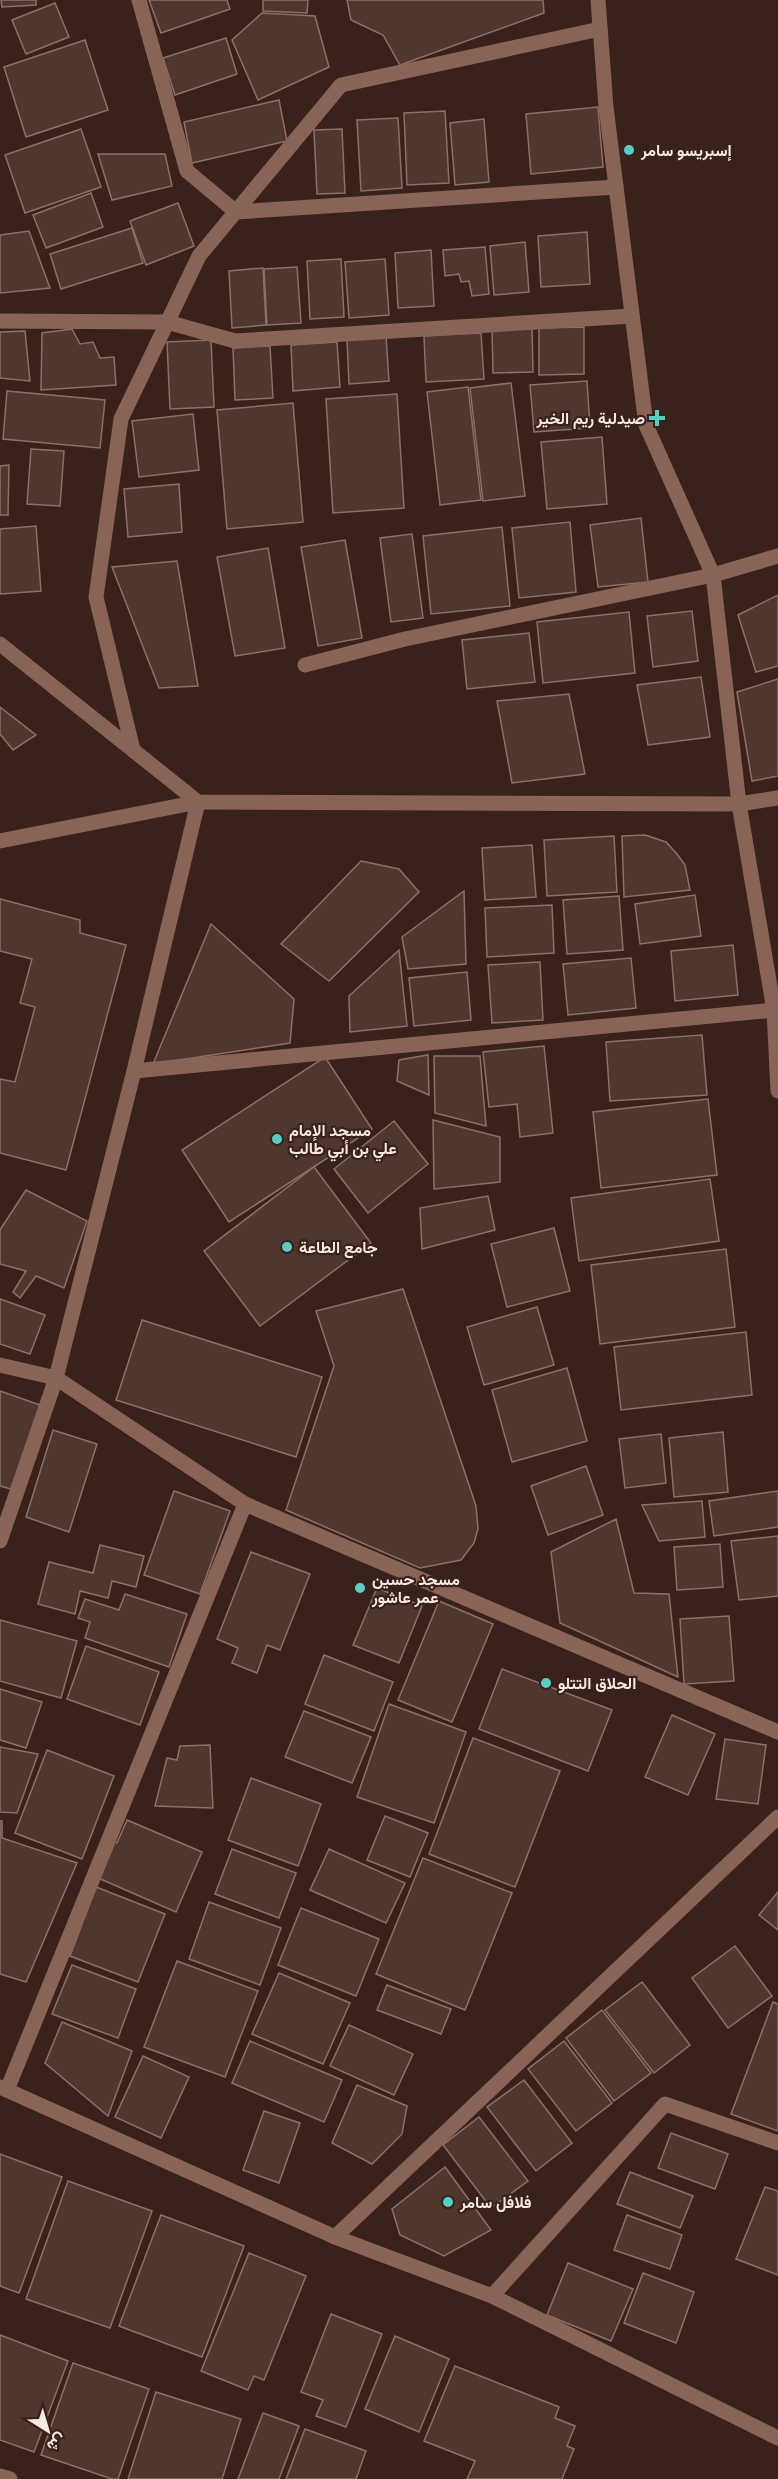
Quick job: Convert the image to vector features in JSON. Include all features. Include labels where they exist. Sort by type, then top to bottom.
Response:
[{"type":"street","points":[[139,0],[187,171],[236,212],[616,187]]},
{"type":"street","points":[[598,0],[606,106],[646,425],[713,575],[739,804],[774,1010],[778,1091]]},
{"type":"street","points":[[133,750],[96,597],[121,419],[199,256],[341,85],[600,29]]},
{"type":"street","points":[[0,321],[167,322],[235,341],[632,316]]},
{"type":"street","points":[[305,665],[405,639],[713,575],[778,556]]},
{"type":"street","points":[[0,644],[198,802]]},
{"type":"street","points":[[0,841],[198,802],[739,804],[778,798]]},
{"type":"street","points":[[0,1541],[56,1378],[134,1071],[198,802]]},
{"type":"street","points":[[134,1071],[774,1010]]},
{"type":"street","points":[[0,1365],[56,1378],[245,1504],[778,1732]]},
{"type":"street","points":[[245,1504],[4,2089],[334,2237],[492,2296],[778,2438]]},
{"type":"street","points":[[334,2237],[778,1817]]},
{"type":"street","points":[[492,2296],[665,2104],[778,2143]]},
{"type":"street","points":[[0,2476],[10,2479]]},
{"type":"building","points":[[1,0],[36,0],[36,5],[2,7]]},
{"type":"building","points":[[149,0],[227,0],[230,9],[161,33]]},
{"type":"building","points":[[263,0],[308,0],[307,13],[263,11]]},
{"type":"building","points":[[347,0],[543,0],[544,13],[400,65],[383,35],[351,20]]},
{"type":"building","points":[[55,3],[69,37],[26,54],[12,20]]},
{"type":"building","points":[[262,13],[315,16],[329,67],[258,100],[232,40]]},
{"type":"building","points":[[226,38],[237,74],[175,95],[163,58]]},
{"type":"building","points":[[85,40],[108,110],[26,137],[4,67]]},
{"type":"building","points":[[279,100],[287,141],[192,163],[184,122]]},
{"type":"building","points":[[598,107],[603,167],[531,174],[526,114]]},
{"type":"building","points":[[445,111],[449,183],[407,185],[404,113]]},
{"type":"building","points":[[398,118],[402,188],[361,191],[357,120]]},
{"type":"building","points":[[484,119],[489,182],[455,185],[450,123]]},
{"type":"building","points":[[81,129],[101,187],[25,213],[5,155]]},
{"type":"building","points":[[342,129],[345,193],[317,194],[314,130]]},
{"type":"building","points":[[98,154],[165,154],[172,186],[112,200]]},
{"type":"building","points":[[91,193],[103,227],[46,248],[33,215]]},
{"type":"building","points":[[178,203],[194,246],[146,265],[130,221]]},
{"type":"building","points":[[132,228],[143,263],[61,289],[50,254]]},
{"type":"building","points":[[29,231],[50,288],[0,293],[0,235]]},
{"type":"building","points":[[587,232],[590,284],[541,287],[538,236]]},
{"type":"building","points":[[525,242],[529,292],[494,295],[490,246]]},
{"type":"building","points":[[485,247],[489,294],[472,296],[469,281],[461,282],[459,274],[445,276],[443,250]]},
{"type":"building","points":[[431,250],[434,306],[398,308],[395,253]]},
{"type":"building","points":[[341,259],[344,317],[310,319],[307,261]]},
{"type":"building","points":[[385,259],[389,315],[349,318],[345,262]]},
{"type":"building","points":[[297,267],[301,323],[267,325],[264,269]]},
{"type":"building","points":[[263,268],[266,325],[232,328],[229,271]]},
{"type":"building","points":[[584,327],[584,374],[539,375],[539,328]]},
{"type":"building","points":[[72,329],[80,344],[93,342],[100,358],[114,357],[116,385],[41,390],[42,333]]},
{"type":"building","points":[[532,329],[533,372],[493,373],[492,330]]},
{"type":"building","points":[[25,331],[30,381],[0,378],[0,332]]},
{"type":"building","points":[[481,333],[484,379],[426,382],[424,336]]},
{"type":"building","points":[[386,336],[389,381],[349,384],[347,339]]},
{"type":"building","points":[[211,340],[214,407],[170,409],[167,342]]},
{"type":"building","points":[[337,342],[340,387],[293,391],[291,345]]},
{"type":"building","points":[[270,346],[273,398],[235,400],[233,348]]},
{"type":"building","points":[[587,381],[590,428],[534,432],[530,385]]},
{"type":"building","points":[[511,383],[525,496],[483,501],[470,388]]},
{"type":"building","points":[[468,387],[481,500],[440,505],[427,392]]},
{"type":"building","points":[[7,391],[105,400],[100,448],[3,439]]},
{"type":"building","points":[[397,394],[404,508],[333,513],[326,399]]},
{"type":"building","points":[[293,403],[303,522],[227,529],[217,410]]},
{"type":"building","points":[[193,414],[199,470],[139,477],[132,421]]},
{"type":"building","points":[[602,437],[607,504],[547,509],[541,442]]},
{"type":"building","points":[[31,449],[64,451],[60,506],[27,504]]},
{"type":"building","points":[[9,465],[8,515],[0,515],[0,466]]},
{"type":"building","points":[[179,484],[182,532],[128,537],[124,489]]},
{"type":"building","points":[[641,518],[648,582],[598,587],[590,525]]},
{"type":"building","points":[[570,522],[576,592],[519,598],[512,528]]},
{"type":"building","points":[[36,526],[41,591],[0,594],[0,529]]},
{"type":"building","points":[[502,527],[510,606],[431,614],[423,536]]},
{"type":"building","points":[[412,534],[423,618],[391,622],[380,538]]},
{"type":"building","points":[[345,540],[362,638],[318,646],[301,547]]},
{"type":"building","points":[[268,548],[285,648],[235,656],[217,557]]},
{"type":"building","points":[[177,561],[198,686],[159,688],[112,567]]},
{"type":"building","points":[[778,595],[778,666],[756,672],[738,615]]},
{"type":"building","points":[[692,611],[698,661],[653,667],[647,616]]},
{"type":"building","points":[[629,612],[635,673],[543,683],[537,622]]},
{"type":"building","points":[[529,633],[535,682],[467,689],[462,640]]},
{"type":"building","points":[[701,677],[710,737],[648,745],[637,685]]},
{"type":"building","points":[[778,679],[778,776],[752,781],[737,692]]},
{"type":"building","points":[[569,694],[585,774],[512,783],[497,701]]},
{"type":"building","points":[[0,707],[36,735],[13,750],[0,734]]},
{"type":"building","points":[[645,835],[666,842],[677,854],[685,865],[690,890],[624,897],[622,836]]},
{"type":"building","points":[[614,836],[617,892],[547,896],[544,840]]},
{"type":"building","points":[[532,845],[536,897],[485,900],[482,848]]},
{"type":"building","points":[[361,861],[399,869],[419,892],[329,981],[281,944]]},
{"type":"building","points":[[464,891],[466,964],[408,969],[402,937]]},
{"type":"building","points":[[695,895],[701,936],[640,944],[635,904]]},
{"type":"building","points":[[619,896],[623,950],[567,954],[563,900]]},
{"type":"building","points":[[0,899],[80,920],[80,933],[126,945],[66,1170],[0,1153],[0,1079],[15,1082],[35,1007],[20,1003],[32,959],[0,951]]},
{"type":"building","points":[[552,905],[554,953],[487,957],[485,908]]},
{"type":"building","points":[[211,924],[294,999],[290,1043],[153,1064]]},
{"type":"building","points":[[733,945],[738,995],[675,1001],[671,951]]},
{"type":"building","points":[[399,950],[407,1026],[350,1032],[349,996]]},
{"type":"building","points":[[631,958],[636,1008],[568,1015],[563,964]]},
{"type":"building","points":[[540,962],[543,1020],[492,1023],[488,965]]},
{"type":"building","points":[[467,972],[471,1020],[414,1026],[409,978]]},
{"type":"building","points":[[702,1035],[707,1095],[610,1101],[606,1042]]},
{"type":"building","points":[[544,1046],[553,1133],[520,1137],[517,1104],[489,1107],[483,1052]]},
{"type":"building","points":[[428,1055],[429,1095],[397,1081],[399,1060]]},
{"type":"building","points":[[434,1056],[480,1056],[486,1126],[435,1113]]},
{"type":"building","name":"مسجد الإمام علي بن أبي طالب","points":[[325,1057],[372,1129],[229,1222],[182,1150]]},
{"type":"building","points":[[708,1099],[717,1175],[601,1188],[593,1112]]},
{"type":"building","points":[[433,1120],[500,1137],[500,1182],[434,1189]]},
{"type":"building","points":[[394,1121],[428,1164],[368,1213],[334,1169]]},
{"type":"building","name":"جامع الطاعة","points":[[314,1167],[371,1243],[260,1326],[204,1251]]},
{"type":"building","points":[[710,1179],[719,1241],[579,1261],[571,1198]]},
{"type":"building","points":[[26,1190],[87,1221],[64,1288],[36,1276],[20,1298],[13,1292],[26,1271],[0,1264],[0,1230]]},
{"type":"building","points":[[488,1196],[495,1230],[422,1249],[420,1208]]},
{"type":"building","points":[[554,1228],[570,1291],[507,1307],[491,1244]]},
{"type":"building","points":[[726,1249],[735,1327],[600,1344],[591,1265]]},
{"type":"building","points":[[403,1289],[476,1506],[478,1529],[474,1543],[461,1560],[420,1568],[286,1510],[334,1366],[316,1311]]},
{"type":"building","points":[[0,1299],[45,1315],[30,1354],[0,1344]]},
{"type":"building","points":[[537,1307],[554,1365],[484,1385],[467,1327]]},
{"type":"building","points":[[142,1320],[322,1377],[296,1457],[116,1400]]},
{"type":"building","points":[[746,1332],[752,1395],[621,1410],[614,1347]]},
{"type":"building","points":[[567,1368],[587,1441],[512,1462],[492,1390]]},
{"type":"building","points":[[0,1391],[40,1405],[11,1489],[0,1486]]},
{"type":"building","points":[[53,1430],[97,1444],[69,1532],[26,1517]]},
{"type":"building","points":[[723,1432],[728,1492],[674,1497],[669,1438]]},
{"type":"building","points":[[661,1434],[666,1483],[625,1488],[619,1439]]},
{"type":"building","points":[[586,1466],[603,1515],[548,1535],[531,1486]]},
{"type":"building","points":[[174,1491],[230,1511],[200,1594],[144,1575]]},
{"type":"building","points":[[778,1491],[778,1527],[714,1536],[709,1501]]},
{"type":"building","points":[[702,1501],[705,1537],[659,1541],[642,1505]]},
{"type":"building","points":[[616,1519],[634,1593],[669,1594],[678,1677],[560,1623],[551,1552]]},
{"type":"building","points":[[778,1536],[778,1596],[739,1600],[731,1541]]},
{"type":"building","points":[[720,1544],[723,1587],[677,1590],[674,1547]]},
{"type":"building","points":[[100,1545],[144,1556],[136,1587],[112,1581],[108,1598],[80,1591],[75,1614],[38,1604],[49,1562],[93,1573]]},
{"type":"building","points":[[251,1552],[310,1574],[280,1650],[267,1645],[257,1673],[232,1663],[238,1648],[217,1639]]},
{"type":"building","points":[[377,1588],[422,1606],[399,1663],[353,1645]]},
{"type":"building","points":[[125,1594],[187,1614],[169,1667],[85,1638],[90,1622],[78,1618],[85,1599],[119,1610]]},
{"type":"building","points":[[439,1601],[493,1624],[452,1722],[398,1700]]},
{"type":"building","points":[[729,1616],[734,1681],[684,1684],[680,1619]]},
{"type":"building","points":[[0,1620],[77,1641],[61,1698],[0,1681]]},
{"type":"building","points":[[86,1646],[159,1672],[140,1725],[67,1699]]},
{"type":"building","points":[[324,1655],[393,1682],[374,1731],[305,1704]]},
{"type":"building","points":[[502,1669],[612,1710],[588,1771],[479,1729]]},
{"type":"building","points":[[0,1689],[42,1702],[26,1748],[0,1740]]},
{"type":"building","points":[[389,1704],[466,1732],[434,1823],[357,1797]]},
{"type":"building","points":[[304,1711],[371,1737],[352,1783],[285,1757]]},
{"type":"building","points":[[672,1715],[715,1734],[688,1795],[645,1777]]},
{"type":"building","points":[[473,1738],[560,1771],[515,1887],[429,1854]]},
{"type":"building","points":[[725,1739],[766,1745],[758,1804],[716,1799]]},
{"type":"building","points":[[210,1745],[213,1808],[155,1806],[167,1758],[177,1760],[180,1746]]},
{"type":"building","points":[[0,1747],[38,1754],[17,1813],[0,1812]]},
{"type":"building","points":[[47,1750],[114,1776],[82,1859],[15,1833]]},
{"type":"building","points":[[251,1778],[321,1804],[298,1866],[228,1840]]},
{"type":"building","points":[[385,1816],[428,1833],[410,1877],[367,1860]]},
{"type":"building","points":[[127,1820],[202,1852],[176,1912],[96,1877],[111,1840],[117,1843]]},
{"type":"building","points":[[0,1821],[2,1821],[2,1838],[77,1863],[26,1982],[0,1974]]},
{"type":"building","points":[[232,1849],[296,1873],[279,1918],[215,1894]]},
{"type":"building","points":[[329,1849],[405,1883],[386,1923],[310,1890]]},
{"type":"building","points":[[423,1858],[512,1893],[465,2010],[376,1974]]},
{"type":"building","points":[[96,1887],[165,1914],[138,1982],[70,1956]]},
{"type":"building","points":[[778,1892],[778,1930],[759,1915]]},
{"type":"building","points":[[209,1902],[281,1928],[260,1985],[189,1959]]},
{"type":"building","points":[[301,1908],[379,1939],[356,1996],[278,1965]]},
{"type":"building","points":[[735,1946],[772,1996],[728,2028],[692,1978]]},
{"type":"building","points":[[177,1961],[258,1991],[225,2077],[144,2047]]},
{"type":"building","points":[[72,1965],[136,1989],[118,2038],[52,2014]]},
{"type":"building","points":[[279,1973],[350,2003],[323,2064],[252,2034]]},
{"type":"building","points":[[642,1982],[690,2045],[654,2073],[605,2010]]},
{"type":"building","points":[[387,1985],[451,2009],[441,2034],[377,2010]]},
{"type":"building","points":[[773,2002],[778,2004],[778,2131],[731,2114]]},
{"type":"building","points":[[602,2010],[651,2073],[614,2101],[566,2038]]},
{"type":"building","points":[[62,2022],[132,2051],[108,2116],[45,2063]]},
{"type":"building","points":[[349,2025],[413,2054],[394,2095],[330,2066]]},
{"type":"building","points":[[250,2041],[342,2080],[324,2122],[232,2083]]},
{"type":"building","points":[[564,2041],[612,2103],[576,2131],[528,2069]]},
{"type":"building","points":[[143,2056],[189,2077],[161,2138],[115,2117]]},
{"type":"building","points":[[524,2080],[572,2143],[536,2171],[487,2107]]},
{"type":"building","points":[[357,2085],[407,2106],[402,2134],[372,2164],[332,2143]]},
{"type":"building","points":[[264,2111],[300,2123],[279,2183],[243,2170]]},
{"type":"building","points":[[479,2117],[528,2181],[491,2208],[443,2145]]},
{"type":"building","points":[[671,2133],[728,2154],[715,2189],[658,2168]]},
{"type":"building","points":[[0,2154],[62,2177],[19,2293],[0,2286]]},
{"type":"building","points":[[445,2167],[491,2230],[444,2256],[400,2235],[392,2209]]},
{"type":"building","points":[[630,2172],[693,2196],[680,2228],[617,2204]]},
{"type":"building","points":[[68,2181],[152,2211],[110,2328],[26,2299]]},
{"type":"building","points":[[765,2187],[778,2191],[778,2275],[736,2259]]},
{"type":"building","points":[[161,2215],[244,2246],[202,2357],[119,2326]]},
{"type":"building","points":[[627,2215],[682,2235],[670,2269],[614,2250]]},
{"type":"building","points":[[249,2253],[306,2276],[264,2380],[254,2376],[248,2390],[201,2371]]},
{"type":"building","points":[[568,2263],[633,2289],[611,2341],[547,2315]]},
{"type":"building","points":[[643,2273],[694,2292],[676,2343],[624,2323]]},
{"type":"building","points":[[331,2314],[382,2334],[346,2427],[316,2416],[323,2400],[301,2392]]},
{"type":"building","points":[[0,2335],[68,2361],[34,2452],[0,2440]]},
{"type":"building","points":[[395,2336],[449,2359],[419,2432],[365,2409]]},
{"type":"building","points":[[73,2363],[149,2389],[118,2479],[41,2455]]},
{"type":"building","points":[[455,2366],[559,2407],[555,2418],[575,2426],[567,2446],[574,2449],[562,2479],[467,2479],[475,2461],[424,2441]]},
{"type":"building","points":[[156,2392],[241,2419],[222,2479],[128,2479]]},
{"type":"building","points":[[263,2413],[299,2426],[279,2479],[238,2479]]},
{"type":"building","points":[[305,2429],[366,2451],[356,2479],[286,2479]]},
{"type":"place","name":"إسبريسو سامر","points":[[629,150]]},
{"type":"place","name":"صيدلية ريم الخير","points":[[657,418]]},
{"type":"place","name":"مسجد الإمام علي بن أبي طالب","points":[[277,1139]]},
{"type":"place","name":"جامع الطاعة","points":[[287,1247]]},
{"type":"place","name":"مسجد حسين عمر عاشور","points":[[360,1588]]},
{"type":"place","name":"الحلاق التتلو","points":[[546,1683]]},
{"type":"place","name":"فلافل سامر","points":[[448,2202]]}]
